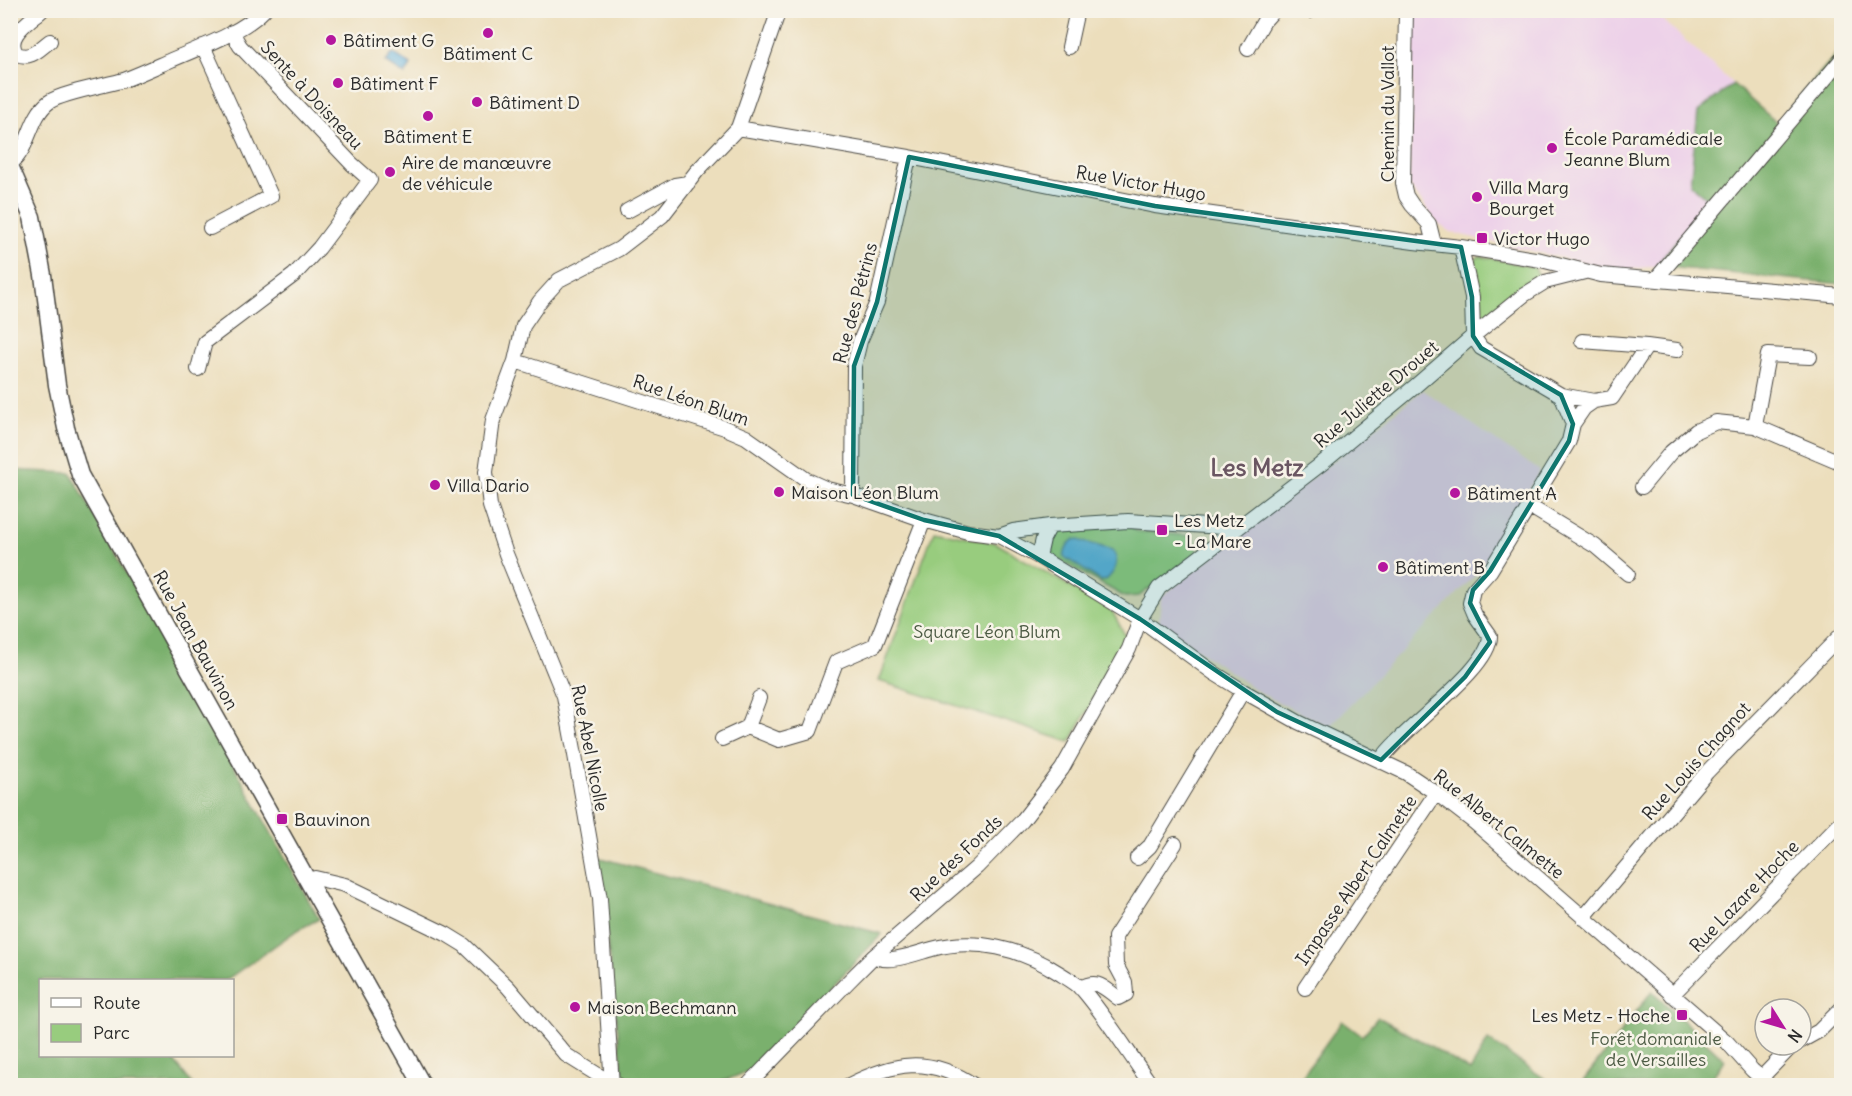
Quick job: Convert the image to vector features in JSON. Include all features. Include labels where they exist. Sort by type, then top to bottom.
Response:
[{"type":"main road","name":"Rue Jean Bauvinon","points":[[10,165],[14,185],[32,217],[43,275],[57,386],[66,428],[80,474],[423,1086]]},
{"type":"street","points":[[42,10],[16,33],[12,44],[17,54],[25,57],[50,41]]},
{"type":"street","points":[[237,29],[245,10]]},
{"type":"street","points":[[258,10],[264,10]]},
{"type":"street","points":[[10,165],[19,158],[39,114],[49,102],[125,80],[237,29],[264,10]]},
{"type":"street","points":[[738,128],[779,10]]},
{"type":"street","points":[[1069,46],[1077,10]]},
{"type":"street","points":[[1248,49],[1264,21],[1274,10]]},
{"type":"street","name":"Chemin du Vallot","points":[[1406,10],[1403,183],[1406,196],[1429,224],[1434,244]]},
{"type":"street","name":"Sente à Doisneau","points":[[198,369],[205,342],[294,274],[319,248],[370,180],[240,46],[237,29]]},
{"type":"street","points":[[203,46],[271,196],[210,228]]},
{"type":"street","points":[[1654,280],[1842,59]]},
{"type":"street","name":"Rue Victor Hugo","points":[[738,128],[909,157],[1155,206],[1461,247],[1541,260],[1585,272]]},
{"type":"street","name":"Rue Abel Nicolle","points":[[614,1085],[600,899],[564,696],[506,554],[490,506],[486,472],[493,420],[515,361],[523,326],[540,301],[559,280],[619,249],[662,216],[697,171],[738,128]]},
{"type":"street","name":"Rue des Pétrins","points":[[853,495],[854,366],[860,341],[877,302],[909,157]]},
{"type":"street","points":[[627,210],[675,185],[688,183]]},
{"type":"street","points":[[1461,247],[1472,297],[1473,336],[1481,348],[1561,395],[1594,401],[1612,398],[1647,346]]},
{"type":"street","points":[[1541,260],[1545,282]]},
{"type":"street","points":[[1585,272],[1842,296]]},
{"type":"street","name":"Rue Juliette Drouet","points":[[1140,619],[1159,588],[1320,465],[1524,295],[1545,282],[1585,272]]},
{"type":"street","points":[[1582,341],[1677,350]]},
{"type":"street","points":[[1755,426],[1768,355],[1810,357]]},
{"type":"street","name":"Rue Léon Blum","points":[[515,361],[725,428],[746,437],[807,480],[827,489],[853,495],[924,520],[968,532],[999,536],[1039,556],[1140,619]]},
{"type":"street","points":[[1561,395],[1573,424]]},
{"type":"street","points":[[1381,760],[1397,741],[1426,717],[1465,677],[1488,649],[1490,636],[1475,615],[1470,603],[1473,590],[1490,571],[1569,441],[1573,424],[1584,408],[1594,401]]},
{"type":"street","points":[[1642,487],[1671,452],[1696,431],[1716,422],[1755,426],[1842,463]]},
{"type":"street","points":[[1529,506],[1595,546],[1628,574]]},
{"type":"street","points":[[748,727],[779,740],[810,731],[836,662],[875,645],[924,520]]},
{"type":"street","points":[[999,536],[1013,531],[1050,526],[1128,521],[1238,528]]},
{"type":"street","points":[[1039,556],[1043,539],[1050,526]]},
{"type":"street","points":[[1193,526],[1199,532],[1204,554]]},
{"type":"street","name":"Rue Albert Calmette","points":[[1140,619],[1214,673],[1243,691],[1298,722],[1406,773],[1436,793],[1475,823],[1727,1042],[1765,1082]]},
{"type":"street","name":"Rue des Fonds","points":[[747,1086],[874,956],[984,861],[1034,806],[1062,769],[1129,649],[1140,619]]},
{"type":"street","name":"Rue Louis Chagnot","points":[[1583,918],[1707,772],[1842,634]]},
{"type":"street","points":[[1137,858],[1150,846],[1243,691]]},
{"type":"street","points":[[722,740],[748,727],[759,698]]},
{"type":"street","name":"Impasse Albert Calmette","points":[[1305,988],[1436,793]]},
{"type":"street","name":"Rue Lazare Hoche","points":[[1672,996],[1842,821]]},
{"type":"street","points":[[1080,988],[1092,982],[1100,984],[1118,998],[1126,994],[1125,982],[1116,965],[1114,936],[1175,844]]},
{"type":"street","points":[[308,881],[315,878],[345,885],[464,945],[508,987],[566,1055],[614,1085]]},
{"type":"street","points":[[874,956],[879,960],[889,960],[943,946],[972,944],[1020,953],[1043,963],[1080,988],[1147,1079],[1149,1086]]},
{"type":"street","points":[[1813,1034],[1842,1008]]},
{"type":"street","points":[[1765,1082],[1784,1057]]},
{"type":"street","points":[[847,1086],[873,1073],[896,1066],[921,1065],[947,1070],[975,1086]]},
{"type":"highlighted area","points":[[909,157],[1155,206],[1461,247],[1472,297],[1473,336],[1481,348],[1561,395],[1573,424],[1569,441],[1490,571],[1473,590],[1470,603],[1490,642],[1465,677],[1381,760],[1277,712],[1140,619],[999,536],[924,520],[853,495],[854,366],[877,302]]},
{"type":"shaded area","name":"École Paramédicale Jeanne Blum","points":[[1415,11],[1653,11],[1733,84],[1698,112],[1709,200],[1656,266],[1619,271],[1453,233],[1438,224],[1409,185]]},
{"type":"shaded area","points":[[1423,390],[1540,471],[1480,570],[1329,727],[1262,694],[1159,623],[1161,597]]},
{"type":"green space","points":[[1841,48],[1841,284],[1656,266],[1709,200],[1690,184],[1698,112],[1733,84],[1777,123]]},
{"type":"green space","points":[[1479,256],[1534,267],[1539,275],[1486,316],[1480,312],[1473,273],[1473,262]]},
{"type":"green space","points":[[11,470],[71,473],[319,919],[296,931],[227,979],[39,979],[39,1057],[171,1057],[193,1085],[11,1086]]},
{"type":"green space","points":[[1129,525],[1136,531],[1191,536],[1197,547],[1197,553],[1139,596],[1125,597],[1054,557],[1050,551],[1058,531]]},
{"type":"green space","name":"Square Léon Blum","points":[[934,530],[996,543],[1112,611],[1127,639],[1070,742],[879,681]]},
{"type":"green space","points":[[597,857],[882,934],[752,1070],[713,1085],[624,1082]]},
{"type":"green space","name":"Forêt domaniale de Versailles","points":[[1652,991],[1725,1060],[1706,1085],[1580,1085]]},
{"type":"green space","name":"Forêt domaniale de Versailles","points":[[1378,1017],[1470,1071],[1488,1040],[1554,1085],[1296,1085],[1342,1021],[1362,1036]]},
{"type":"water","points":[[393,53],[411,65],[405,75],[386,62]]},
{"type":"water","points":[[1075,539],[1112,550],[1116,558],[1116,566],[1106,580],[1101,581],[1064,557],[1069,544]]},
{"type":"place","name":"Bâtiment C","points":[[488,33]]},
{"type":"place","name":"Bâtiment G","points":[[331,40]]},
{"type":"place","name":"Bâtiment F","points":[[338,83]]},
{"type":"place","name":"Bâtiment D","points":[[477,102]]},
{"type":"place","name":"Bâtiment E","points":[[428,116]]},
{"type":"place","name":"École Paramédicale Jeanne Blum","points":[[1552,148]]},
{"type":"place","name":"Aire de manœuvre de véhicule","points":[[390,172]]},
{"type":"place","name":"Villa Marg Bourget","points":[[1477,197]]},
{"type":"place","name":"Victor Hugo","points":[[1482,238]]},
{"type":"place","name":"Villa Dario","points":[[435,485]]},
{"type":"place","name":"Maison Léon Blum","points":[[779,492]]},
{"type":"place","name":"Bâtiment A","points":[[1455,493]]},
{"type":"place","name":"Les Metz - La Mare","points":[[1162,530]]},
{"type":"place","name":"Bâtiment B","points":[[1383,567]]},
{"type":"place","name":"Bauvinon","points":[[282,819]]},
{"type":"place","name":"Maison Bechmann","points":[[575,1007]]},
{"type":"place","name":"Les Metz - Hoche","points":[[1682,1015]]},
{"type":"district","name":"Les Metz","points":[[1257,467]]}]
